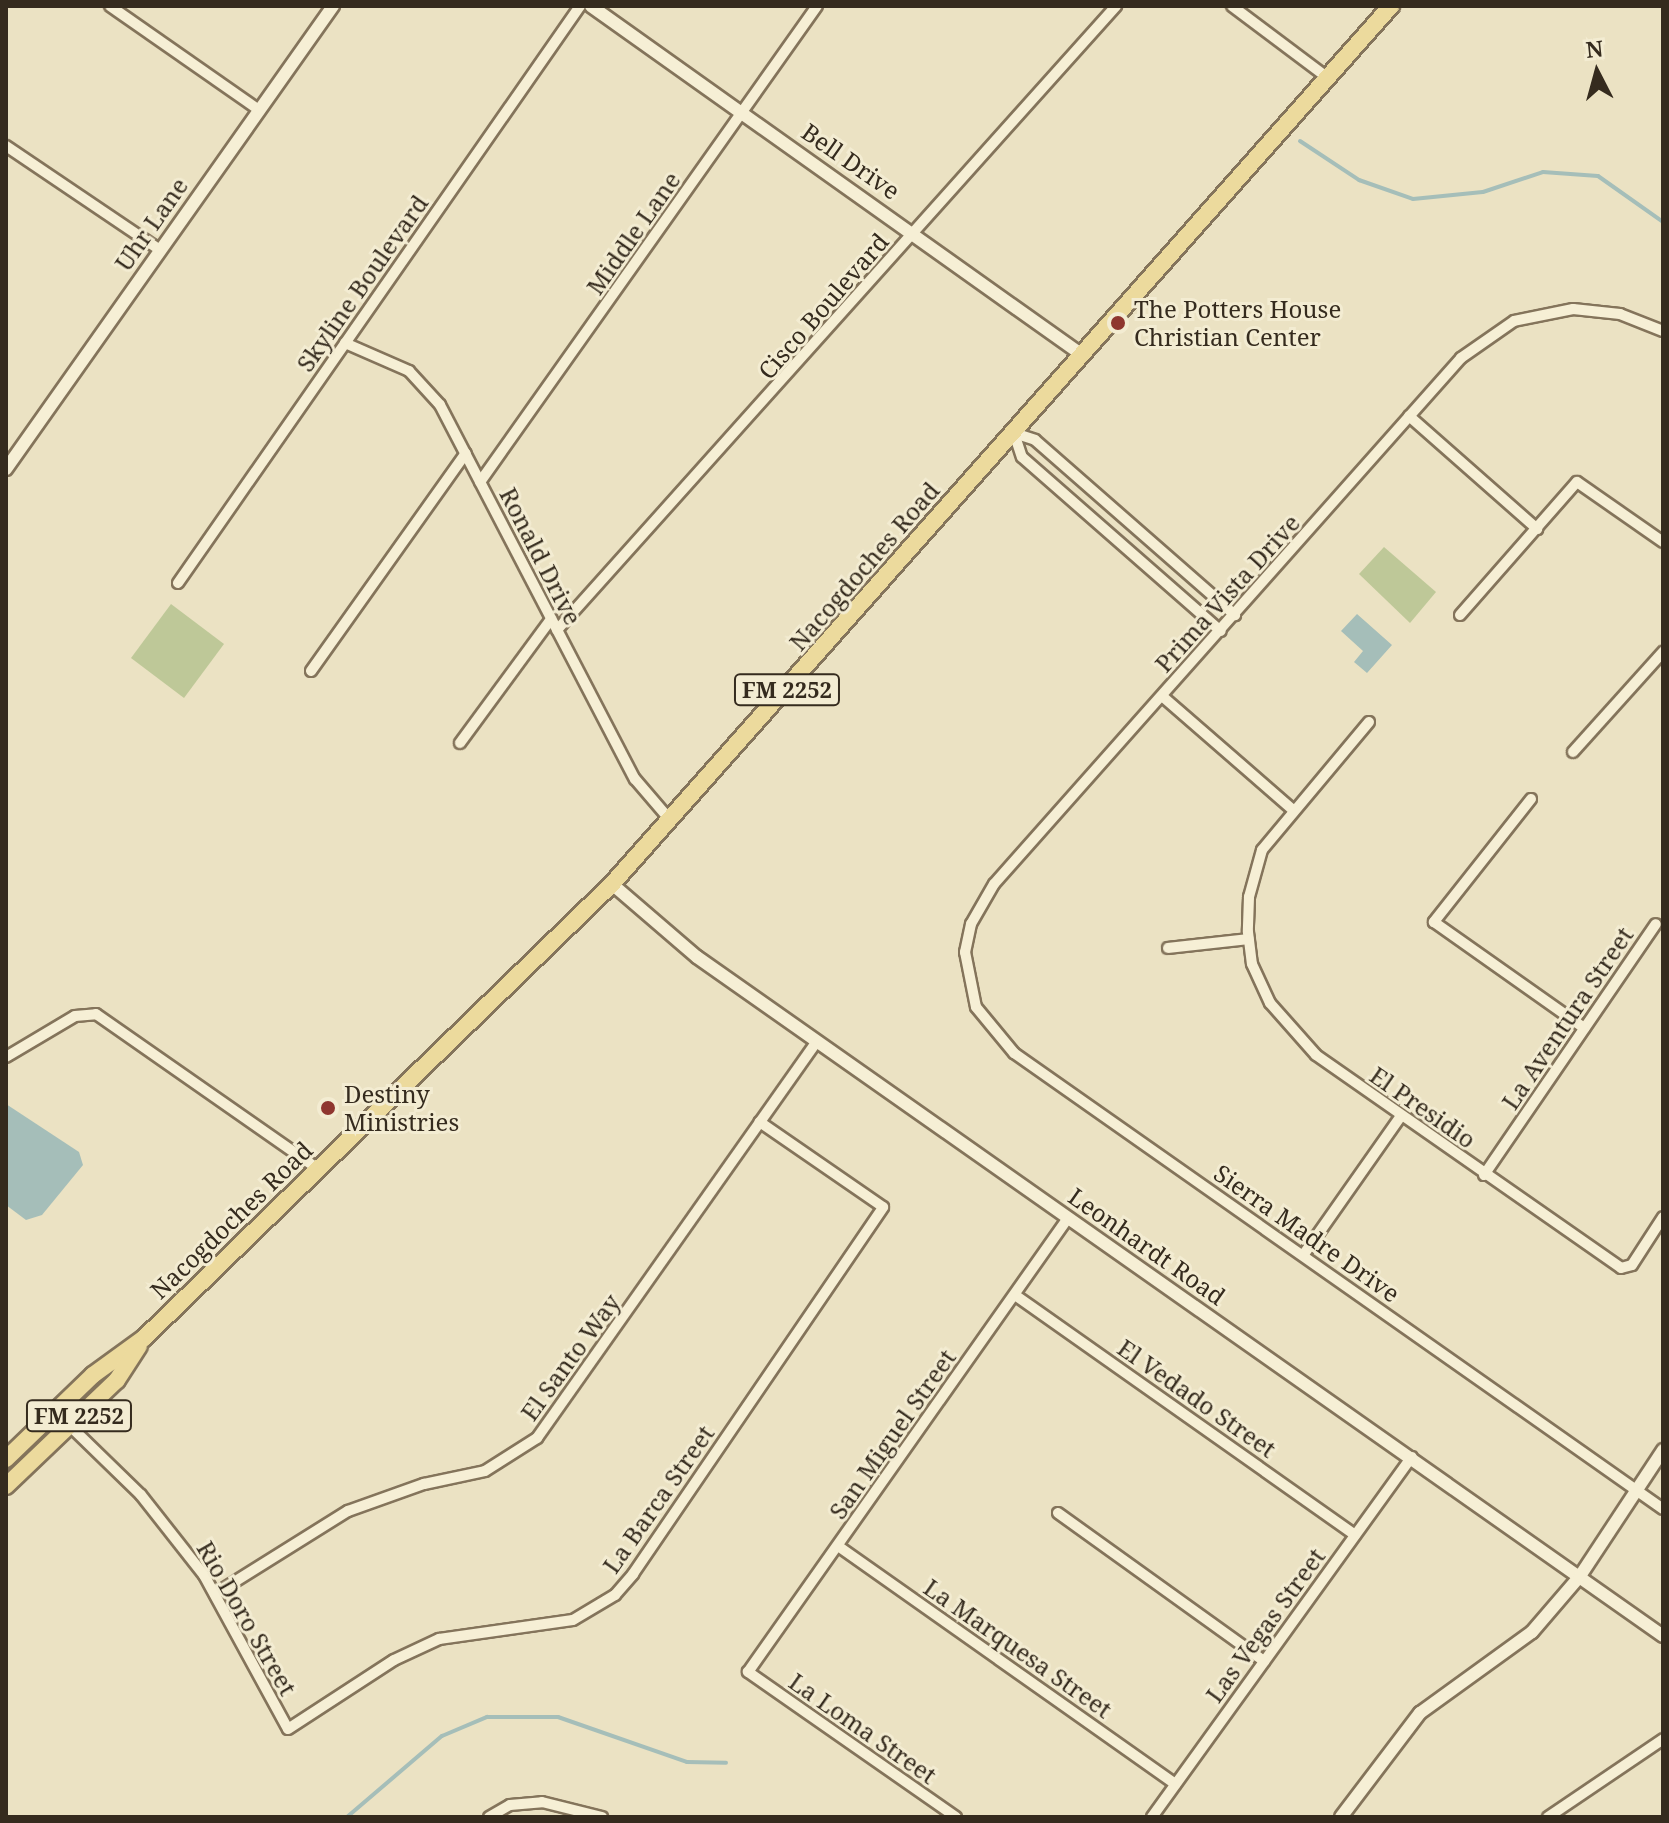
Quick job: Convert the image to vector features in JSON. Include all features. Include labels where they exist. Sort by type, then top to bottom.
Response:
[{"type":"main road","name":"Nacogdoches Road","points":[[6,1459],[93,1375],[144,1338],[612,884],[1391,6]]},
{"type":"main road","name":"Nacogdoches Road","points":[[6,1486],[117,1380],[144,1338]]},
{"type":"street","points":[[110,6],[259,110]]},
{"type":"street","name":"Uhr Lane","points":[[6,469],[333,6]]},
{"type":"street","name":"Skyline Boulevard","points":[[178,583],[580,6]]},
{"type":"street","name":"Bell Drive","points":[[591,6],[915,233],[1082,355]]},
{"type":"street","name":"Middle Lane","points":[[480,482],[817,6]]},
{"type":"street","name":"Cisco Boulevard","points":[[557,630],[1116,6]]},
{"type":"street","points":[[1232,6],[1328,78]]},
{"type":"street","points":[[6,146],[160,250]]},
{"type":"street","name":"Prima Vista Drive","points":[[966,961],[971,924],[994,884],[1409,416],[1492,333],[1573,309],[1620,314],[1663,331]]},
{"type":"street","name":"Ronald Drive","points":[[345,343],[391,361],[424,384],[466,453],[635,779],[671,821]]},
{"type":"street","points":[[1409,416],[1537,529]]},
{"type":"street","points":[[1014,433],[1035,440],[1235,615]]},
{"type":"street","points":[[1014,433],[1022,457],[1221,631]]},
{"type":"street","points":[[311,671],[466,453]]},
{"type":"street","points":[[1460,615],[1577,482],[1663,542]]},
{"type":"street","points":[[460,743],[551,619]]},
{"type":"street","points":[[1573,752],[1663,652]]},
{"type":"street","points":[[1162,696],[1291,808]]},
{"type":"street","name":"El Presidio","points":[[1369,722],[1291,808],[1262,850],[1249,897],[1249,939],[1260,984],[1288,1028],[1401,1116],[1621,1268],[1632,1265],[1663,1217]]},
{"type":"street","points":[[1531,799],[1434,922],[1584,1028]]},
{"type":"street","name":"Leonhardt Road","points":[[612,884],[680,944],[1663,1636]]},
{"type":"street","name":"La Aventura Street","points":[[1484,1175],[1656,924]]},
{"type":"street","points":[[1168,948],[1249,939]]},
{"type":"street","name":"Sierra Madre Drive","points":[[966,961],[976,1007],[1014,1053],[1663,1509]]},
{"type":"street","points":[[6,1057],[75,1016],[96,1014],[318,1169]]},
{"type":"street","name":"El Santo Way","points":[[215,1594],[348,1511],[411,1487],[485,1471],[520,1452],[546,1427],[817,1041]]},
{"type":"street","points":[[1304,1254],[1401,1116]]},
{"type":"street","name":"La Barca Street","points":[[288,1729],[394,1660],[439,1639],[549,1626],[596,1610],[615,1595],[883,1207],[760,1122]]},
{"type":"street","name":"San Miguel Street","points":[[748,1672],[1068,1218]]},
{"type":"street","name":"El Vedado Street","points":[[1015,1295],[1355,1535]]},
{"type":"street","name":"Rio Doro Street","points":[[69,1425],[159,1515],[215,1594],[288,1729]]},
{"type":"street","points":[[1341,1817],[1420,1713],[1519,1644],[1580,1576],[1663,1450]]},
{"type":"street","name":"Las Vegas Street","points":[[1152,1817],[1412,1457]]},
{"type":"street","points":[[1058,1513],[1264,1661]]},
{"type":"street","name":"La Marquesa Street","points":[[838,1546],[1176,1784]]},
{"type":"street","name":"La Loma Street","points":[[748,1672],[956,1817]]},
{"type":"street","points":[[1548,1817],[1660,1745]]},
{"type":"street","points":[[489,1817],[510,1805],[542,1802],[602,1817]]},
{"type":"green space","points":[[1384,547],[1436,592],[1410,623],[1359,574]]},
{"type":"green space","points":[[171,604],[224,644],[184,698],[131,658]]},
{"type":"water","points":[[1357,614],[1392,645],[1367,673],[1354,662],[1363,651],[1341,631]]},
{"type":"water","points":[[6,1104],[79,1152],[83,1165],[42,1215],[26,1220],[6,1205]]},
{"type":"waterway","points":[[1300,141],[1359,180],[1413,199],[1483,192],[1543,172],[1598,176],[1663,222]]},
{"type":"waterway","points":[[347,1817],[442,1736],[487,1717],[558,1717],[687,1762],[726,1763]]},
{"type":"place","name":"The Potters House Christian Center","points":[[1118,323]]},
{"type":"place","name":"Destiny Ministries","points":[[328,1108]]}]
